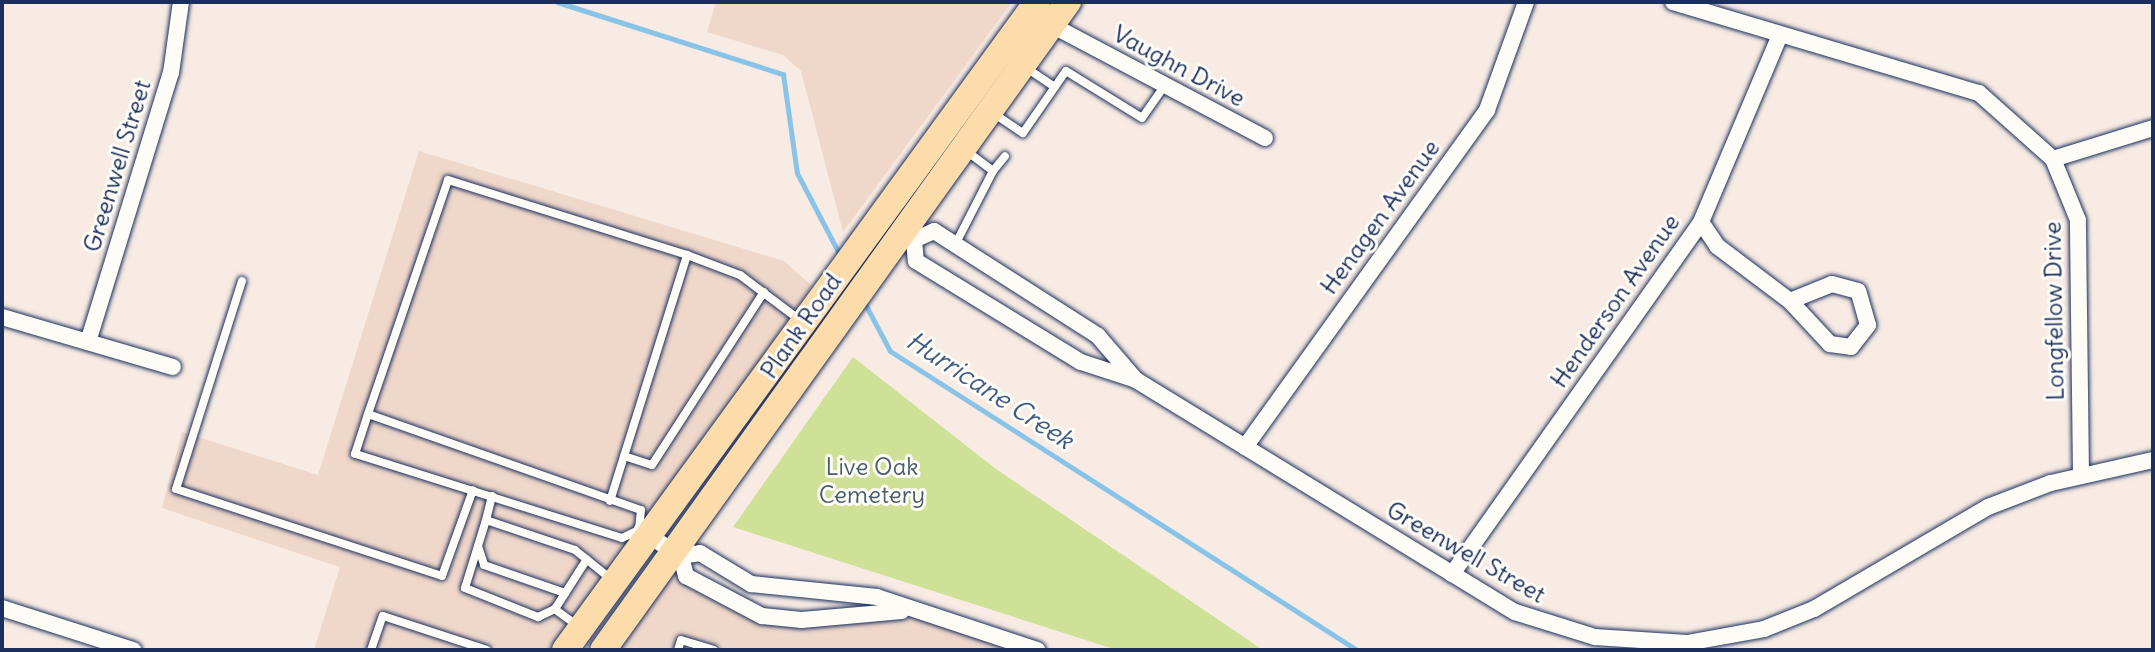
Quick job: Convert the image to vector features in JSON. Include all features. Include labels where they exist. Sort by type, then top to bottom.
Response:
[{"type":"main road","name":"Plank Road","points":[[565,650],[615,582],[644,533],[810,314],[880,215],[1039,13],[1068,2]]},
{"type":"main road","name":"Plank Road","points":[[610,647],[876,267],[908,235],[962,148],[1022,65],[1039,13]]},
{"type":"street","name":"Greenwell Street","points":[[88,342],[171,73],[181,2]]},
{"type":"street","name":"Henagen Avenue","points":[[1245,447],[1487,110],[1526,2]]},
{"type":"street","points":[[1673,2],[1979,93],[2053,159],[2153,128]]},
{"type":"street","name":"Vaughn Drive","points":[[1039,13],[1164,86],[1265,138]]},
{"type":"street","name":"Henderson Avenue","points":[[1452,574],[1701,222],[1780,35]]},
{"type":"street","name":"Longfellow Drive","points":[[2053,159],[2078,220],[2081,475]]},
{"type":"street","name":"Greenwell Street","points":[[880,215],[908,235],[916,261],[1081,362],[1136,380],[1452,574],[1565,631],[1653,643],[1724,638],[1814,609],[1942,530],[2081,475],[2153,460]]},
{"type":"street","points":[[1701,222],[1717,246],[1790,301],[1830,344],[1851,347],[1868,325],[1858,291],[1832,284],[1790,301]]},
{"type":"street","name":"Greenwell Street","points":[[908,235],[934,231],[1098,336],[1136,380]]},
{"type":"street","points":[[2,317],[173,367]]},
{"type":"street","points":[[644,533],[678,554],[700,553],[764,588],[857,593],[1014,646],[1037,650]]},
{"type":"street","points":[[678,554],[686,576],[762,616],[916,611]]},
{"type":"street","points":[[2,608],[133,650]]},
{"type":"lane","points":[[1022,65],[1055,87]]},
{"type":"lane","points":[[989,110],[1023,133],[1066,71],[1142,118],[1164,86]]},
{"type":"lane","points":[[962,148],[993,171]]},
{"type":"lane","points":[[955,245],[993,171],[1005,156]]},
{"type":"lane","points":[[368,414],[641,510],[644,533],[622,538],[355,454],[368,414],[448,180],[687,255],[810,314]]},
{"type":"lane","points":[[610,501],[687,255]]},
{"type":"lane","points":[[242,281],[176,489],[442,576],[473,490]]},
{"type":"lane","points":[[624,456],[652,465],[764,292]]},
{"type":"lane","points":[[492,496],[465,588],[538,617],[555,609],[587,559]]},
{"type":"lane","points":[[486,520],[587,559],[615,582]]},
{"type":"lane","points":[[478,545],[484,565],[565,593]]},
{"type":"lane","points":[[555,609],[581,628]]},
{"type":"lane","points":[[371,650],[383,616],[487,650]]},
{"type":"lane","points":[[678,650],[681,640],[714,650]]},
{"type":"shaded area","points":[[716,2],[1012,2],[843,232],[801,71],[783,55],[707,32]]},
{"type":"shaded area","points":[[419,151],[784,261],[812,286],[556,650],[314,650],[340,567],[162,508],[182,432],[318,475]]},
{"type":"shaded area","points":[[669,564],[787,620],[916,611],[1036,650],[606,650]]},
{"type":"green space","name":"Live Oak Cemetery","points":[[853,357],[996,469],[1263,650],[1117,650],[733,527]]},
{"type":"waterway","name":"Hurricane Creek","points":[[557,2],[783,74],[797,173],[841,257]]},
{"type":"waterway","name":"Hurricane Creek","points":[[864,302],[890,351],[1357,650]]}]
